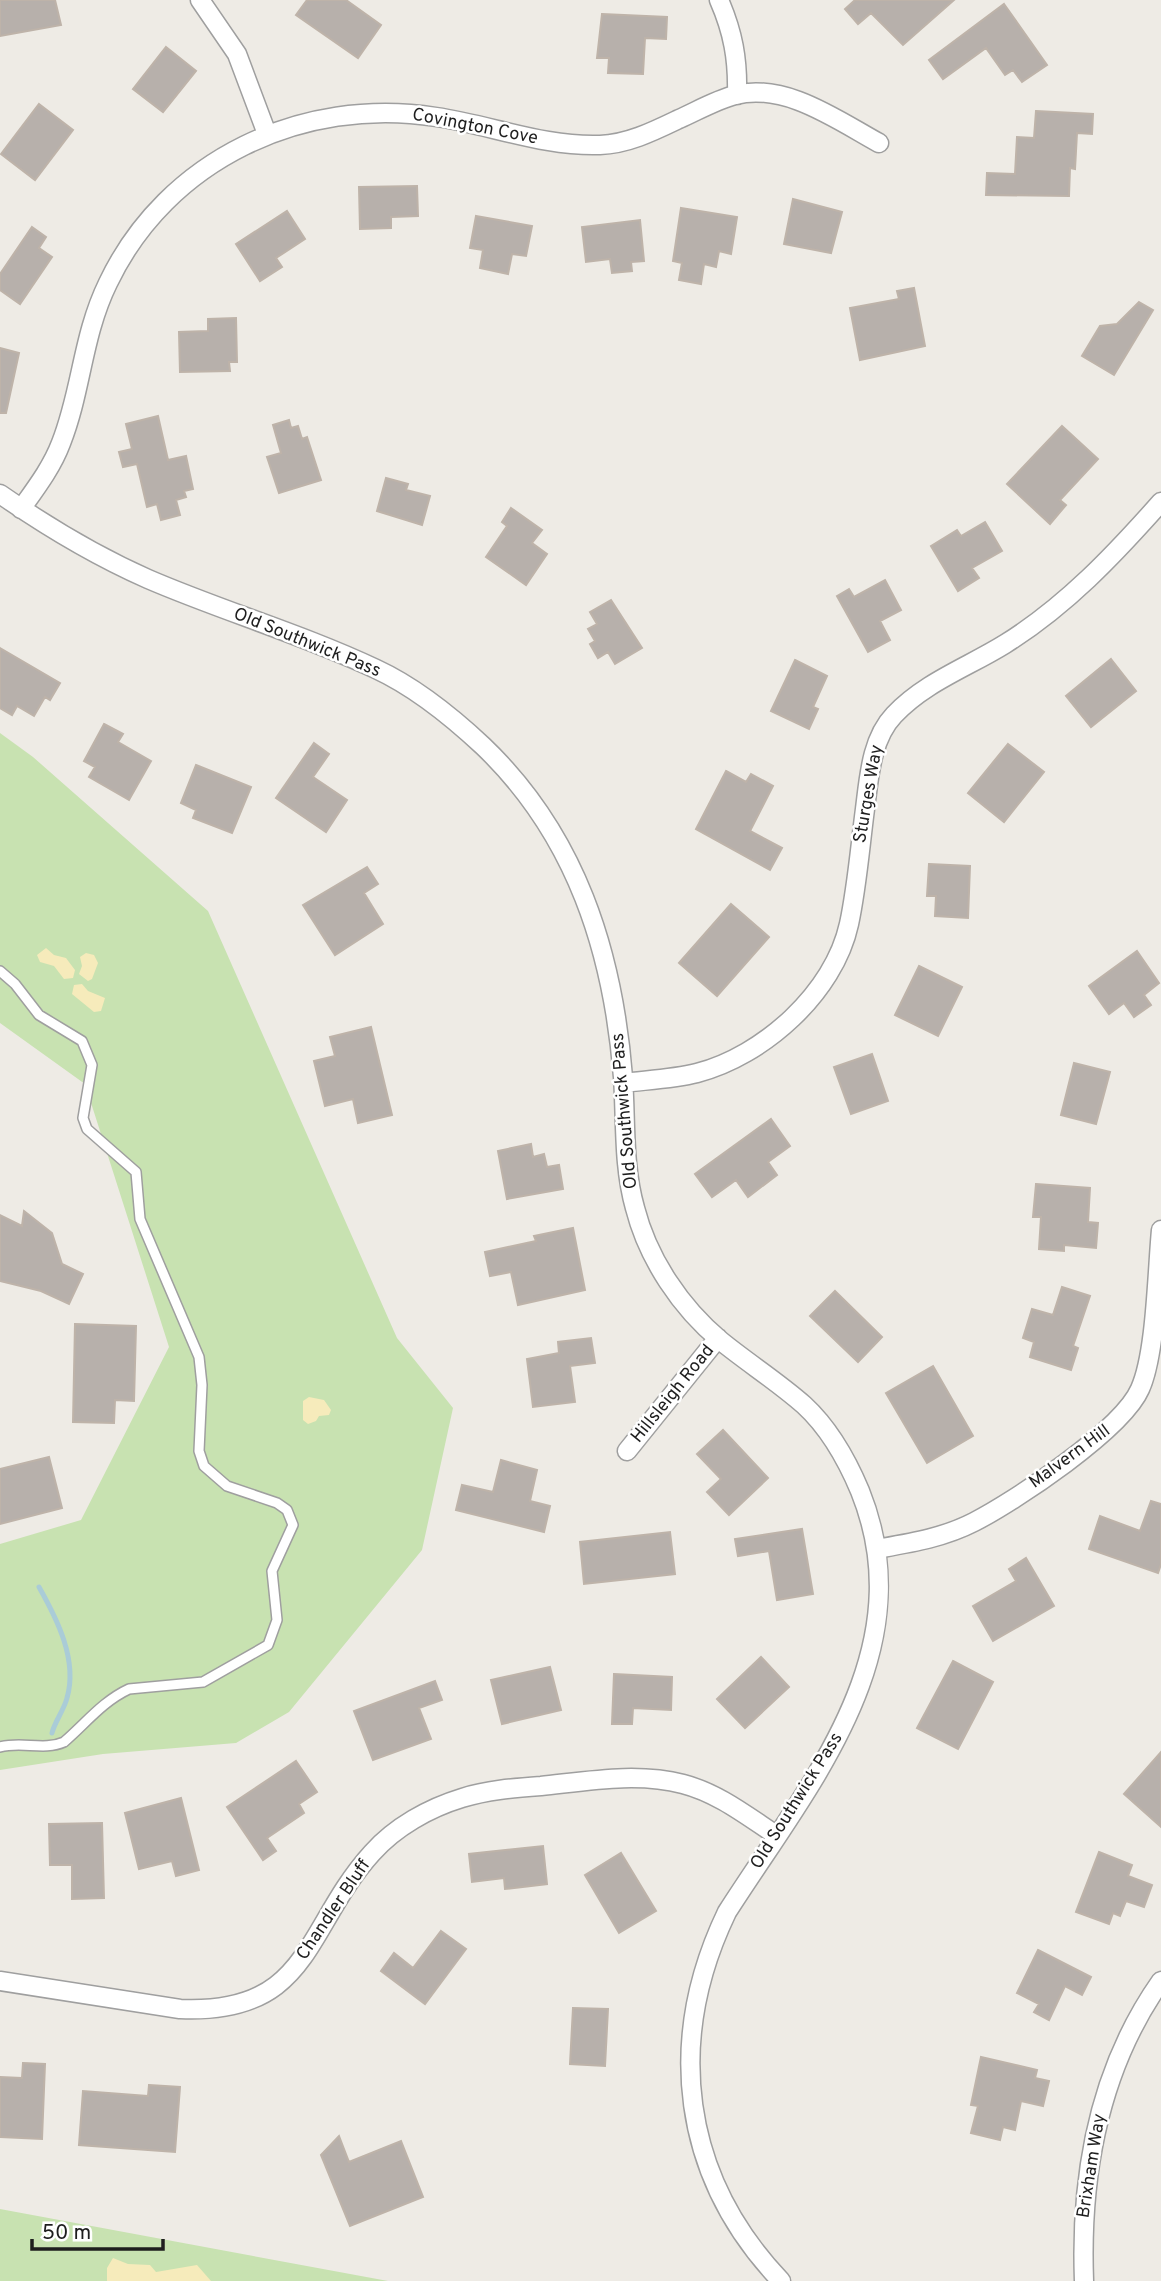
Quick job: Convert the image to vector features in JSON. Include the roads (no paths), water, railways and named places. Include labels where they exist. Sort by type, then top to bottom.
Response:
[{"type":"street","points":[[200,0],[237,54],[262,113],[267,134]]},
{"type":"street","points":[[719,0],[732,29],[738,64],[737,95]]},
{"type":"street","name":"Covington Cove","points":[[21,509],[43,480],[61,444],[91,324],[127,247],[157,210],[190,179],[224,156],[267,134],[290,125],[322,118],[398,112],[438,117],[555,143],[601,145],[646,135],[737,95],[759,92],[782,95],[835,118],[879,143]]},
{"type":"street","name":"Old Southwick Pass","points":[[0,494],[85,548],[146,578],[379,670],[432,703],[481,744],[541,813],[582,886],[611,978],[623,1083],[626,1163],[641,1227],[673,1288],[718,1338],[806,1406],[830,1436],[851,1471],[867,1509],[876,1549],[878,1617],[861,1689],[836,1744],[727,1912],[713,1941],[701,1977],[689,2050],[691,2088],[706,2161],[741,2232],[781,2281]]},
{"type":"street","name":"Sturges Way","points":[[623,1083],[695,1073],[726,1063],[766,1042],[803,1007],[825,978],[848,927],[870,775],[878,740],[887,723],[929,686],[1006,643],[1075,592],[1111,559],[1161,502]]},
{"type":"street","name":"Malvern Hill","points":[[876,1549],[928,1540],[973,1523],[1107,1432],[1126,1413],[1140,1389],[1147,1367],[1161,1230]]},
{"type":"street","name":"Hillsleigh Road","points":[[627,1451],[718,1338]]},
{"type":"street","name":"Chandler Bluff","points":[[0,1982],[180,2009],[208,2010],[248,2001],[284,1979],[309,1952],[346,1886],[373,1852],[394,1832],[415,1818],[461,1798],[497,1790],[614,1778],[656,1779],[712,1795],[776,1835]]},
{"type":"street","name":"Brixham Way","points":[[1084,2281],[1082,2230],[1088,2163],[1102,2101],[1126,2043],[1161,1981]]},
{"type":"lane","points":[[0,971],[15,984],[39,1015],[82,1041],[88,1053],[92,1065],[83,1118],[88,1129],[136,1172],[140,1219],[199,1357],[202,1385],[199,1451],[204,1466],[227,1486],[277,1503],[286,1510],[293,1525],[272,1571],[277,1620],[268,1645],[204,1682],[129,1689],[120,1693],[110,1698],[75,1733],[55,1746],[14,1744],[0,1747]]},
{"type":"waterway","points":[[39,1587],[59,1626],[70,1669],[67,1698],[52,1733]]}]
